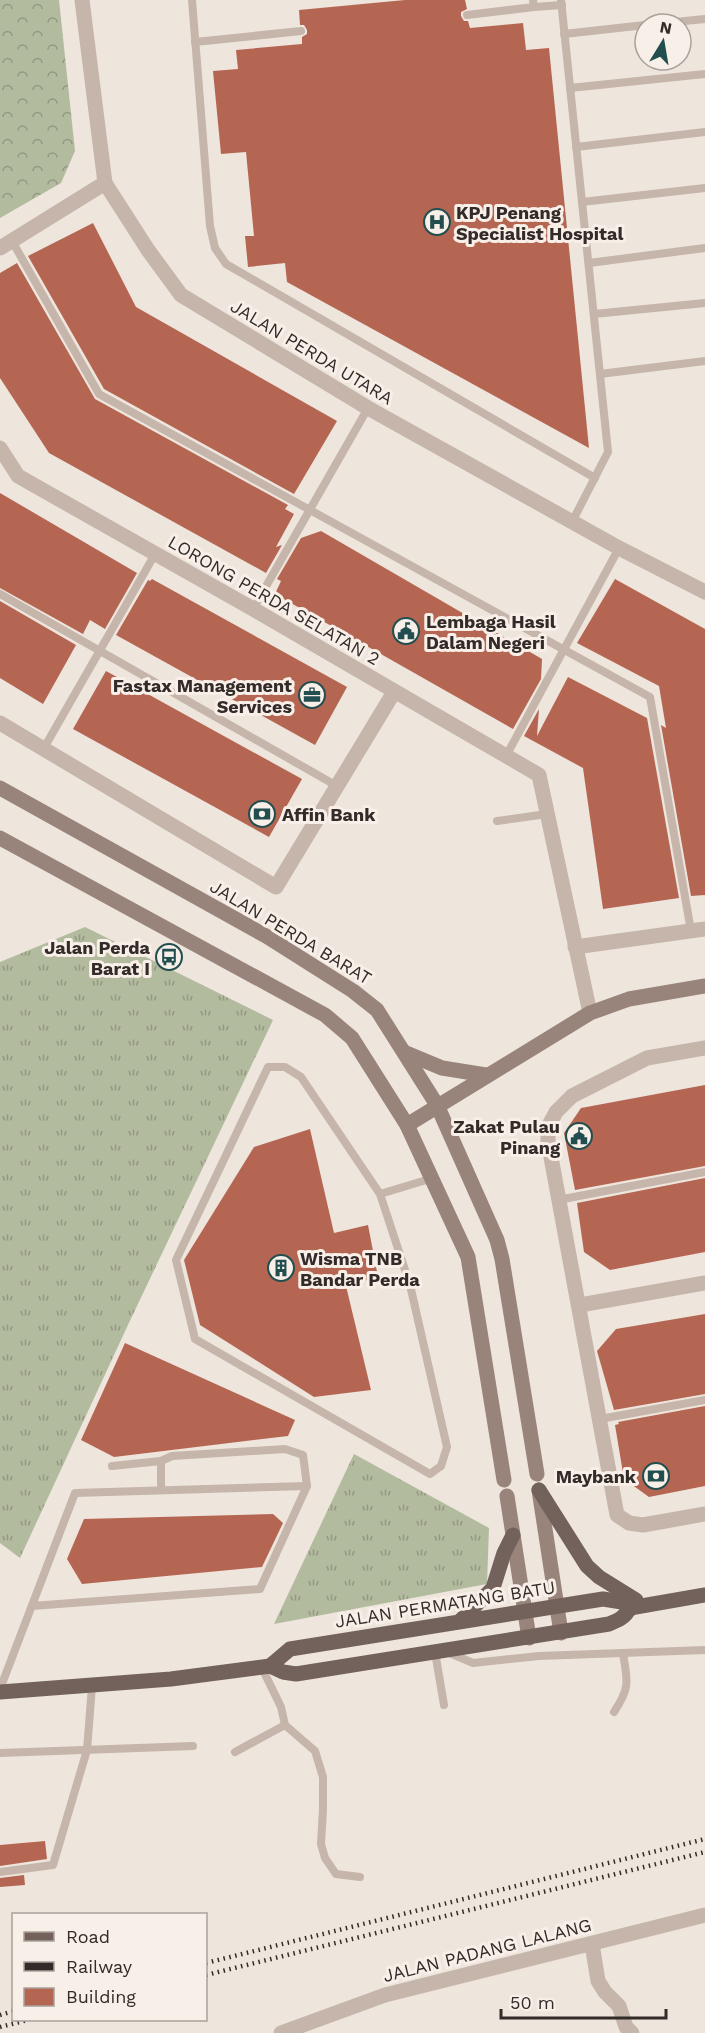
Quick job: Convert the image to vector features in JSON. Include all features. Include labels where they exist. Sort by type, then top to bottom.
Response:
[{"type":"main road","points":[[538,1482],[587,1566],[637,1606]]},
{"type":"main road","points":[[460,1621],[492,1588],[513,1535]]},
{"type":"main road","name":"JALAN PERMATANG BATU","points":[[266,1667],[290,1649],[460,1621],[603,1599],[637,1606],[705,1595]]},
{"type":"main road","name":"JALAN PERMATANG BATU","points":[[0,1690],[92,1686],[266,1667],[296,1674],[609,1624],[618,1621],[637,1606]]},
{"type":"street","name":"JALAN PERDA UTARA","points":[[82,0],[105,183],[181,295],[368,408],[619,548],[705,592]]},
{"type":"street","points":[[6,244],[105,183]]},
{"type":"street","name":"LORONG PERDA SELATAN 2","points":[[0,448],[18,476],[539,775],[547,814]]},
{"type":"street","points":[[0,723],[276,888],[394,692]]},
{"type":"street","name":"JALAN PERDA BARAT","points":[[0,788],[266,936],[353,991],[377,1010],[406,1053],[438,1105],[497,1240],[502,1259],[561,1633]]},
{"type":"street","points":[[547,814],[590,1012]]},
{"type":"street","points":[[0,838],[324,1015],[352,1038],[407,1125],[468,1257],[529,1638]]},
{"type":"street","points":[[575,947],[698,930]]},
{"type":"street","points":[[407,1125],[590,1012],[629,999],[705,986]]},
{"type":"street","points":[[705,1048],[647,1058],[572,1096],[556,1112],[549,1127],[548,1141],[617,1515],[629,1523],[643,1525],[705,1514]]},
{"type":"street","points":[[406,1053],[442,1068],[486,1075]]},
{"type":"street","points":[[580,1305],[705,1284]]},
{"type":"street","name":"JALAN PADANG LALANG","points":[[281,2033],[386,1995],[705,1915]]},
{"type":"street","points":[[592,1944],[598,1981],[619,2006],[626,2027],[632,2033]]},
{"type":"lane","points":[[192,0],[210,226],[215,248],[226,264],[595,478]]},
{"type":"lane","points":[[467,15],[533,4],[562,3],[608,452],[572,522]]},
{"type":"lane","points":[[564,34],[633,26]]},
{"type":"lane","points":[[195,42],[301,31]]},
{"type":"lane","points":[[570,88],[705,74]]},
{"type":"lane","points":[[576,147],[705,132]]},
{"type":"lane","points":[[582,202],[705,188]]},
{"type":"lane","points":[[6,244],[99,394],[650,697],[698,930]]},
{"type":"lane","points":[[589,263],[705,248]]},
{"type":"lane","points":[[594,314],[705,303]]},
{"type":"lane","points":[[600,374],[705,361]]},
{"type":"lane","points":[[253,609],[368,408]]},
{"type":"lane","points":[[507,756],[619,548]]},
{"type":"lane","points":[[44,748],[155,554]]},
{"type":"lane","points":[[0,594],[337,786]]},
{"type":"lane","points":[[497,821],[547,814]]},
{"type":"lane","points":[[268,1067],[285,1067],[301,1077],[380,1194],[410,1285],[447,1447],[441,1466],[430,1474],[195,1340],[176,1260],[268,1067]]},
{"type":"lane","points":[[558,1200],[705,1172]]},
{"type":"lane","points":[[380,1194],[433,1178]]},
{"type":"lane","points":[[600,1419],[705,1400]]},
{"type":"lane","points":[[32,1606],[260,1589],[307,1486],[303,1455],[285,1449],[172,1456],[161,1461],[112,1466]]},
{"type":"lane","points":[[161,1461],[161,1490]]},
{"type":"lane","points":[[0,1690],[75,1493],[307,1486]]},
{"type":"lane","points":[[444,1705],[440,1651],[473,1663],[539,1656],[705,1650]]},
{"type":"lane","points":[[614,1712],[625,1695],[628,1678],[622,1654]]},
{"type":"lane","points":[[266,1667],[281,1707],[285,1725],[315,1751],[322,1778],[321,1844],[326,1858],[336,1874],[360,1877]]},
{"type":"lane","points":[[0,1872],[53,1865],[87,1750],[92,1686]]},
{"type":"lane","points":[[235,1752],[285,1725]]},
{"type":"lane","points":[[0,1753],[193,1746]]},
{"type":"green space","points":[[0,0],[59,0],[75,151],[61,183],[0,218]]},
{"type":"green space","points":[[85,927],[273,1020],[20,1558],[0,1543],[0,962]]},
{"type":"green space","points":[[354,1454],[489,1528],[487,1584],[274,1624]]},
{"type":"building","points":[[405,0],[465,0],[467,9],[461,12],[461,16],[464,21],[468,21],[470,28],[523,23],[526,50],[549,48],[589,448],[287,282],[285,263],[248,267],[245,236],[254,236],[246,152],[221,154],[213,71],[238,69],[236,50],[302,44],[302,37],[307,34],[307,30],[304,25],[300,25],[299,10]]},
{"type":"building","points":[[93,223],[136,307],[337,421],[294,494],[104,389],[28,256]]},
{"type":"building","points":[[17,263],[95,399],[288,505],[285,509],[294,514],[276,547],[282,545],[266,573],[49,453],[0,378],[0,273]]},
{"type":"building","points":[[0,493],[137,573],[105,629],[90,620],[83,634],[0,588]]},
{"type":"building","points":[[321,531],[542,659],[541,679],[513,729],[275,594],[281,581],[277,579],[301,538]]},
{"type":"building","points":[[152,579],[347,687],[315,745],[116,635],[148,580]]},
{"type":"building","points":[[615,579],[705,629],[705,895],[691,896],[661,725],[666,728],[659,686],[577,643]]},
{"type":"building","points":[[0,601],[76,645],[43,704],[0,678]]},
{"type":"building","points":[[106,671],[302,779],[269,837],[73,729]]},
{"type":"building","points":[[568,677],[647,718],[679,898],[603,909],[583,768],[524,736],[539,709],[537,736]]},
{"type":"building","points":[[705,1085],[705,1166],[575,1190],[564,1133],[581,1108]]},
{"type":"building","name":"Wisma TNB Bandar Perda","points":[[310,1129],[334,1233],[368,1225],[378,1277],[346,1286],[371,1390],[314,1397],[200,1325],[184,1260],[254,1147]]},
{"type":"building","points":[[705,1178],[705,1252],[610,1270],[584,1252],[577,1203]]},
{"type":"building","points":[[705,1314],[705,1394],[614,1410],[597,1351],[616,1329]]},
{"type":"building","points":[[125,1343],[295,1420],[288,1436],[114,1457],[81,1440]]},
{"type":"building","points":[[705,1406],[705,1486],[649,1497],[624,1479],[615,1425],[619,1424],[618,1422]]},
{"type":"building","points":[[273,1514],[283,1523],[262,1567],[82,1584],[67,1559],[84,1519]]},
{"type":"building","points":[[45,1841],[47,1859],[0,1866],[0,1845]]},
{"type":"building","points":[[24,1875],[25,1885],[0,1887],[0,1878]]},
{"type":"railway","points":[[207,1963],[705,1839]]},
{"type":"railway","points":[[207,1975],[705,1852]]},
{"type":"railway","points":[[0,2015],[12,2012]]},
{"type":"railway","points":[[0,2027],[24,2021]]},
{"type":"place","name":"KPJ Penang Specialist Hospital","points":[[437,222]]},
{"type":"place","name":"Lembaga Hasil Dalam Negeri","points":[[406,631]]},
{"type":"place","name":"Fastax Management Services","points":[[312,695]]},
{"type":"place","name":"Affin Bank","points":[[262,814]]},
{"type":"place","name":"Jalan Perda Barat I","points":[[169,957]]},
{"type":"place","name":"Zakat Pulau Pinang","points":[[579,1136]]},
{"type":"place","name":"Wisma TNB Bandar Perda","points":[[281,1268]]},
{"type":"place","name":"Maybank","points":[[656,1476]]}]
